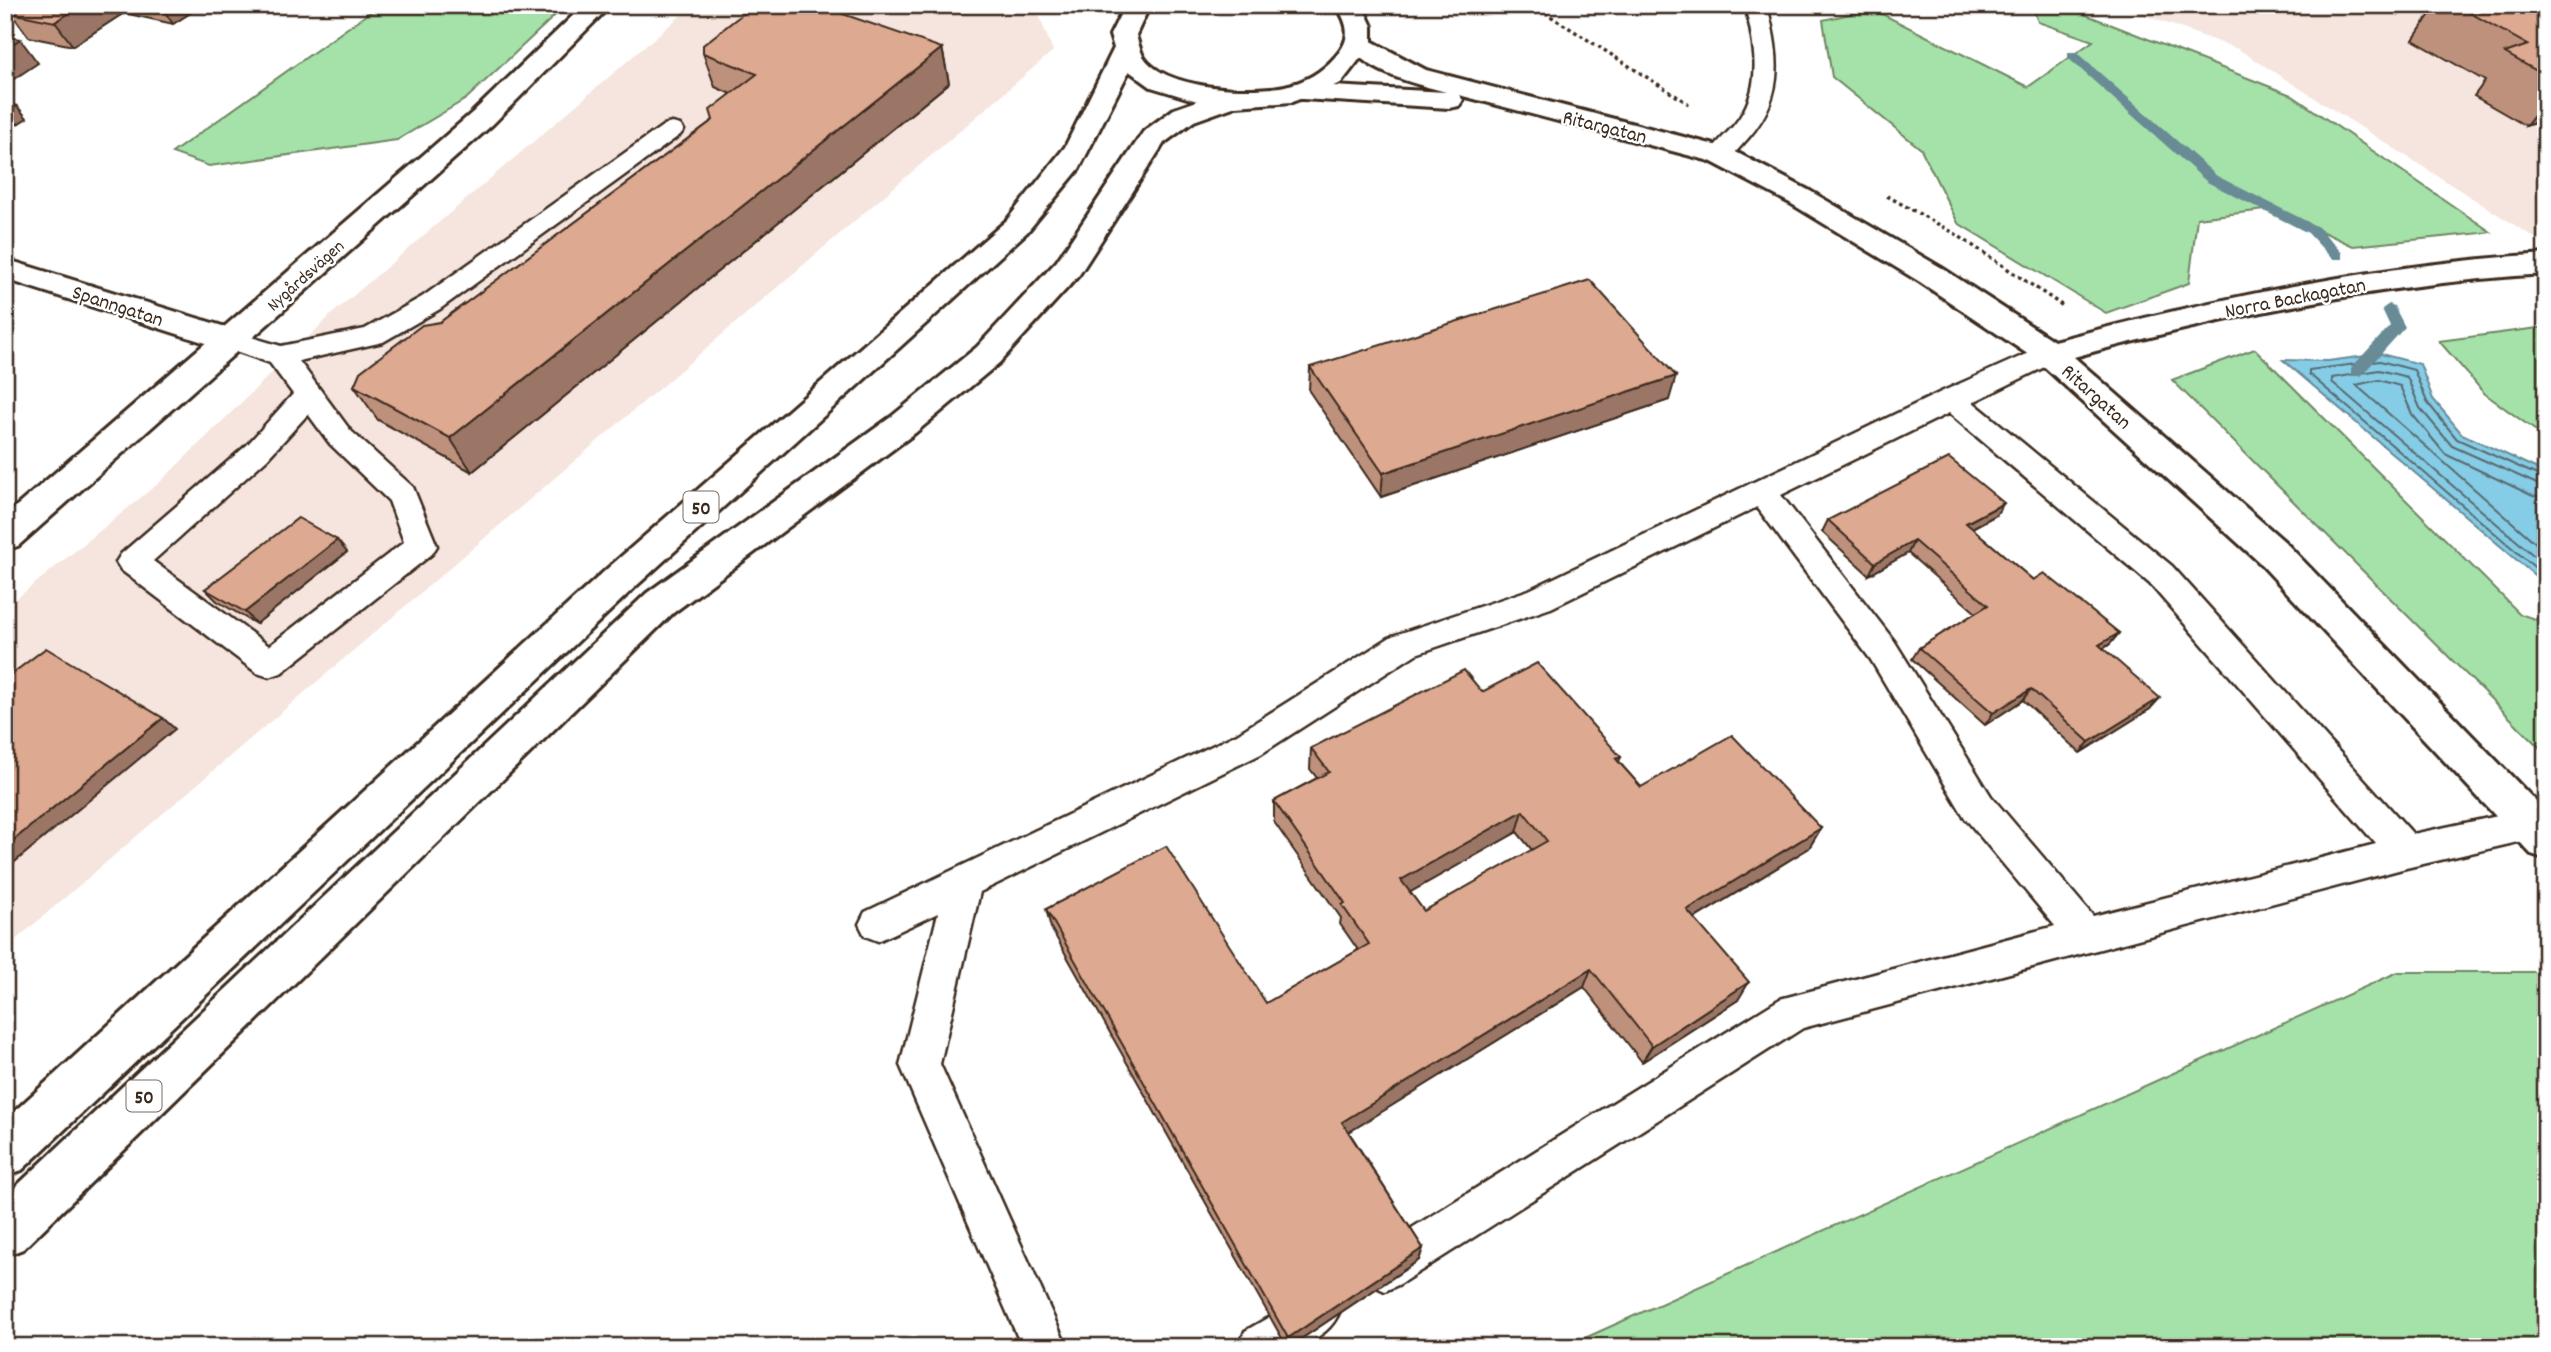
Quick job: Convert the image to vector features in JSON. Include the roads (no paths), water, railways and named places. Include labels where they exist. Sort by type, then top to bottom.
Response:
[{"type":"main road","points":[[5,9],[12,5]]},
{"type":"main road","name":"Nygårdsvägen","points":[[5,537],[483,118],[599,5]]},
{"type":"main road","points":[[1138,5],[1124,28],[1126,50],[1142,71],[1183,91],[1229,99],[1296,92],[1335,74],[1353,58],[1360,43],[1360,28],[1352,7]]},
{"type":"main road","name":"Ritargatan","points":[[1360,43],[1380,58],[1417,76],[1720,155],[1800,197],[1920,268],[2049,353],[2272,552],[2538,833]]},
{"type":"main road","name":"50","points":[[5,1153],[611,587],[1017,226],[1065,169],[1079,147],[1126,50]]},
{"type":"main road","name":"Ritargatan","points":[[1296,92],[1382,94],[1541,110]]},
{"type":"main road","name":"50","points":[[5,1231],[660,603],[903,425],[988,355],[1068,268],[1154,137],[1184,115],[1229,99]]},
{"type":"main road","name":"Norra Backagatan","points":[[2049,353],[2164,322],[2381,280],[2474,268],[2546,264]]},
{"type":"main road","name":"Spanngatan","points":[[5,269],[231,340]]},
{"type":"lane","points":[[1720,155],[1746,130],[1766,92],[1768,61],[1756,5]]},
{"type":"lane","points":[[231,340],[280,356],[373,336],[431,303],[672,130]]},
{"type":"lane","points":[[878,924],[1249,744],[1404,645],[1540,599],[2049,353]]},
{"type":"lane","points":[[280,356],[309,394],[340,437],[401,495],[421,546],[269,664],[132,562],[257,452],[309,394]]},
{"type":"lane","points":[[1951,399],[2161,575],[2406,852]]},
{"type":"lane","points":[[1762,492],[1883,651],[1978,807],[2086,935]]},
{"type":"lane","points":[[1261,1347],[1794,1012],[2406,852],[2538,833]]},
{"type":"lane","points":[[964,882],[920,1065],[1045,1347]]},
{"type":"water","points":[[2381,354],[2420,364],[2433,399],[2462,434],[2546,473],[2546,585],[2283,360],[2328,361]]},
{"type":"waterway","points":[[2072,55],[2212,179],[2313,230],[2337,256]]},
{"type":"waterway","points":[[2356,372],[2398,327],[2389,309]]}]
